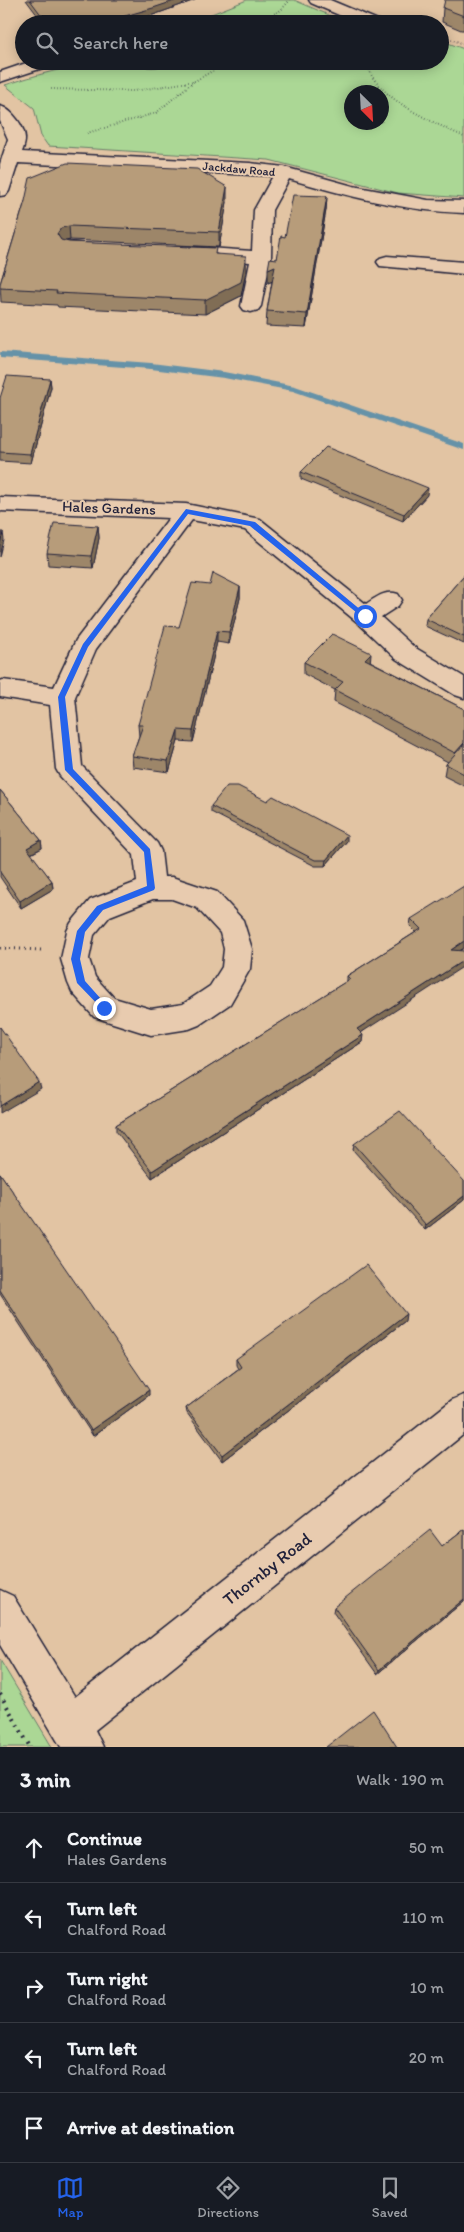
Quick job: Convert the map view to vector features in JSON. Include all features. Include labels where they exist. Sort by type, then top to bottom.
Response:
[{"type":"street","points":[[317,0],[353,15]]},
{"type":"street","points":[[0,77],[21,70]]},
{"type":"street","points":[[0,110],[11,123],[17,140],[0,191]]},
{"type":"street","name":"Jackdaw Road","points":[[11,157],[250,168],[284,172],[350,191],[428,206],[464,207]]},
{"type":"street","points":[[251,306],[261,258],[263,210],[284,172]]},
{"type":"street","points":[[159,251],[228,254],[261,258]]},
{"type":"street","points":[[387,262],[464,268]]},
{"type":"street","name":"Hales Gardens","points":[[0,504],[186,511],[252,524],[365,616],[405,653],[464,689]]},
{"type":"street","points":[[151,888],[148,851],[69,770],[62,697],[85,646],[186,511]]},
{"type":"street","points":[[365,616],[390,600]]},
{"type":"street","points":[[3,689],[62,697]]},
{"type":"street","points":[[151,888],[172,888],[207,900],[232,928],[238,949],[236,970],[220,995],[189,1016],[151,1022],[104,1008],[82,983],[75,959],[82,931],[100,908],[151,888]]},
{"type":"street","name":"Thornby Road","points":[[76,1736],[464,1412]]},
{"type":"street","points":[[0,1609],[76,1736]]},
{"type":"path","points":[[272,15],[281,10],[290,0]]},
{"type":"path","points":[[449,38],[464,44]]},
{"type":"path","points":[[80,135],[156,113],[195,81],[214,70]]},
{"type":"path","points":[[370,70],[372,76],[395,98],[464,137]]},
{"type":"path","points":[[50,88],[134,92],[195,81]]},
{"type":"path","points":[[0,948],[45,950],[75,959]]},
{"type":"path","points":[[0,1694],[30,1747]]},
{"type":"green space","points":[[247,0],[294,0],[329,15],[209,15]]},
{"type":"green space","points":[[449,43],[464,49],[464,198],[398,193],[269,160],[48,146],[41,136],[34,108],[5,85],[60,70],[449,70]]},
{"type":"green space","points":[[0,1660],[52,1747],[0,1747]]},
{"type":"building","points":[[30,0],[177,0],[128,15],[41,15]]},
{"type":"building","points":[[445,0],[464,0],[464,16],[443,8]]},
{"type":"building","points":[[67,163],[197,169],[227,187],[219,232],[69,226],[61,228],[57,234],[61,240],[69,242],[216,248],[215,254],[246,256],[241,282],[205,300],[56,293],[57,291],[0,288],[30,178]]},
{"type":"building","points":[[293,195],[327,196],[307,314],[267,311],[275,266],[268,269],[270,258],[277,259],[281,236],[285,237]]},
{"type":"building","points":[[7,376],[50,379],[30,454],[0,452],[0,398]]},
{"type":"building","points":[[326,447],[428,488],[404,514],[301,472]]},
{"type":"building","points":[[54,523],[98,526],[91,556],[47,553]]},
{"type":"building","points":[[0,532],[3,532],[0,544]]},
{"type":"building","points":[[213,573],[240,587],[229,632],[217,631],[193,731],[178,730],[168,761],[132,756],[143,725],[138,725],[165,626],[179,627],[192,583],[210,585]]},
{"type":"building","points":[[464,575],[464,637],[426,619]]},
{"type":"building","points":[[332,634],[371,653],[365,659],[464,709],[464,743],[455,753],[335,690],[343,682],[304,662]]},
{"type":"building","points":[[464,744],[464,774],[446,764]]},
{"type":"building","points":[[227,786],[238,786],[267,801],[273,796],[347,835],[326,860],[315,860],[211,806]]},
{"type":"building","points":[[0,790],[41,840],[27,848],[52,881],[20,901],[0,872]]},
{"type":"building","points":[[464,886],[464,941],[451,950],[464,951],[464,960],[357,1029],[363,1035],[152,1171],[116,1125],[350,979],[347,976],[421,929],[411,919]]},
{"type":"building","points":[[0,1027],[39,1082],[0,1106]]},
{"type":"building","points":[[400,1111],[464,1181],[464,1196],[426,1225],[354,1144]]},
{"type":"building","points":[[0,1173],[149,1390],[91,1430],[0,1290]]},
{"type":"building","points":[[366,1265],[406,1314],[222,1455],[186,1408],[241,1367],[236,1359]]},
{"type":"building","points":[[464,1529],[464,1599],[379,1670],[334,1607],[430,1530],[442,1546]]},
{"type":"building","points":[[373,1710],[397,1747],[326,1747]]},
{"type":"waterway","points":[[0,355],[151,366],[224,375],[295,389],[464,447]]},
{"type":"route","points":[[104,1008],[82,983],[75,959],[82,931],[100,908],[151,888],[148,851],[69,770],[62,697],[85,646],[186,511],[252,524],[365,616]]}]
